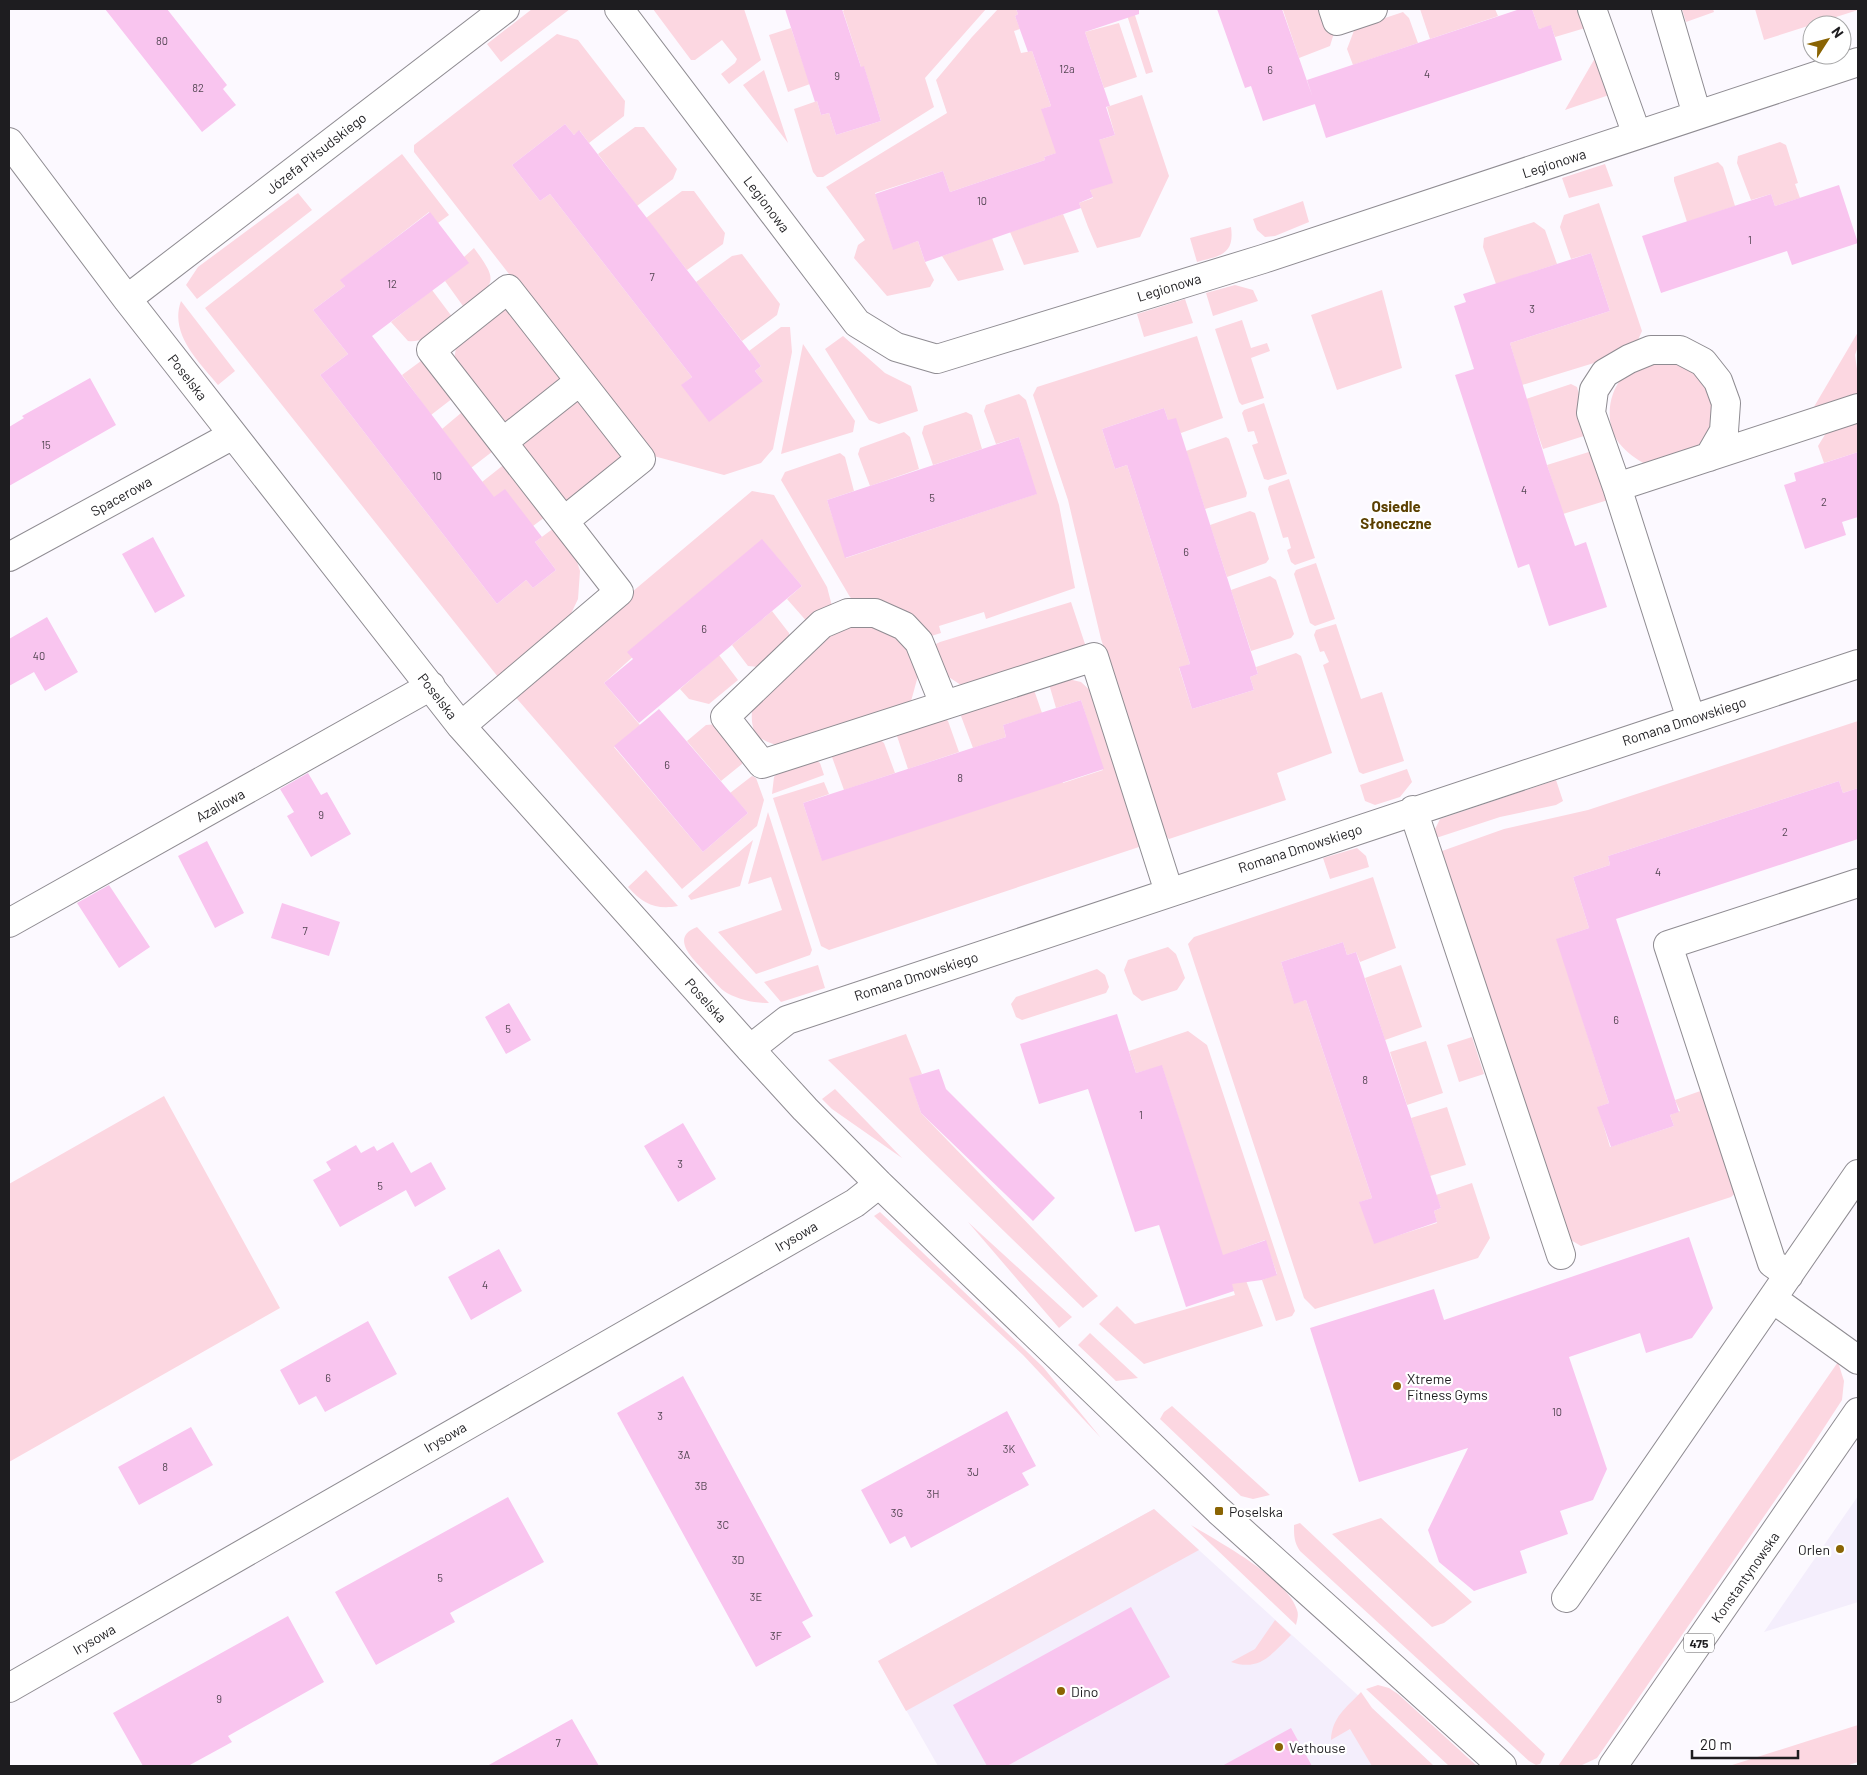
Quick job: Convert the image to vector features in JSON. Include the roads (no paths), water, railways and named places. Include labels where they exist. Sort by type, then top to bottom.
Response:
[{"type":"street","name":"Józefa Piłsudskiego","points":[[128,299],[505,9]]},
{"type":"street","name":"Legionowa","points":[[619,9],[857,323],[896,347],[937,358],[1263,259],[1858,62]]},
{"type":"street","points":[[1333,9],[1337,21],[1374,9]]},
{"type":"street","points":[[1592,9],[1637,135]]},
{"type":"street","points":[[1666,9],[1698,115]]},
{"type":"street","name":"Poselska","points":[[9,142],[128,299],[461,726],[805,1109],[879,1184],[1219,1511],[1502,1766]]},
{"type":"street","points":[[461,726],[620,592],[564,521],[431,350],[508,289],[641,459],[564,521]]},
{"type":"street","points":[[1691,719],[1617,487],[1591,413],[1594,390],[1605,372],[1651,350],[1680,350],[1703,362],[1718,381],[1726,403],[1724,431],[1709,457]]},
{"type":"street","points":[[503,442],[580,381]]},
{"type":"street","points":[[1617,487],[1858,408]]},
{"type":"street","name":"Spacerowa","points":[[9,557],[234,435]]},
{"type":"street","points":[[944,704],[919,642],[904,626],[875,613],[848,613],[822,624],[725,717],[762,764],[1094,657],[1169,892]]},
{"type":"street","name":"Romana Dmowskiego","points":[[750,1049],[787,1020],[1413,810],[1858,664]]},
{"type":"street","name":"Azaliowa","points":[[9,923],[431,686]]},
{"type":"street","points":[[1413,810],[1561,1255]]},
{"type":"street","points":[[1789,1275],[1772,1263],[1668,945],[1858,883]]},
{"type":"street","points":[[1566,1598],[1858,1174]]},
{"type":"street","name":"Irysowa","points":[[9,1688],[855,1202],[879,1184]]},
{"type":"street","points":[[1773,1299],[1858,1360]]},
{"type":"street","name":"Konstantynowska","points":[[1613,1766],[1858,1412]]},
{"type":"place","name":"Xtreme Fitness Gyms","points":[[1397,1386]]},
{"type":"place","name":"Poselska","points":[[1219,1511]]},
{"type":"place","name":"Orlen","points":[[1840,1549]]},
{"type":"place","name":"Dino","points":[[1061,1691]]},
{"type":"place","name":"Vethouse","points":[[1279,1747]]},
{"type":"district","name":"Osiedle Słoneczne","points":[[1396,514]]}]
